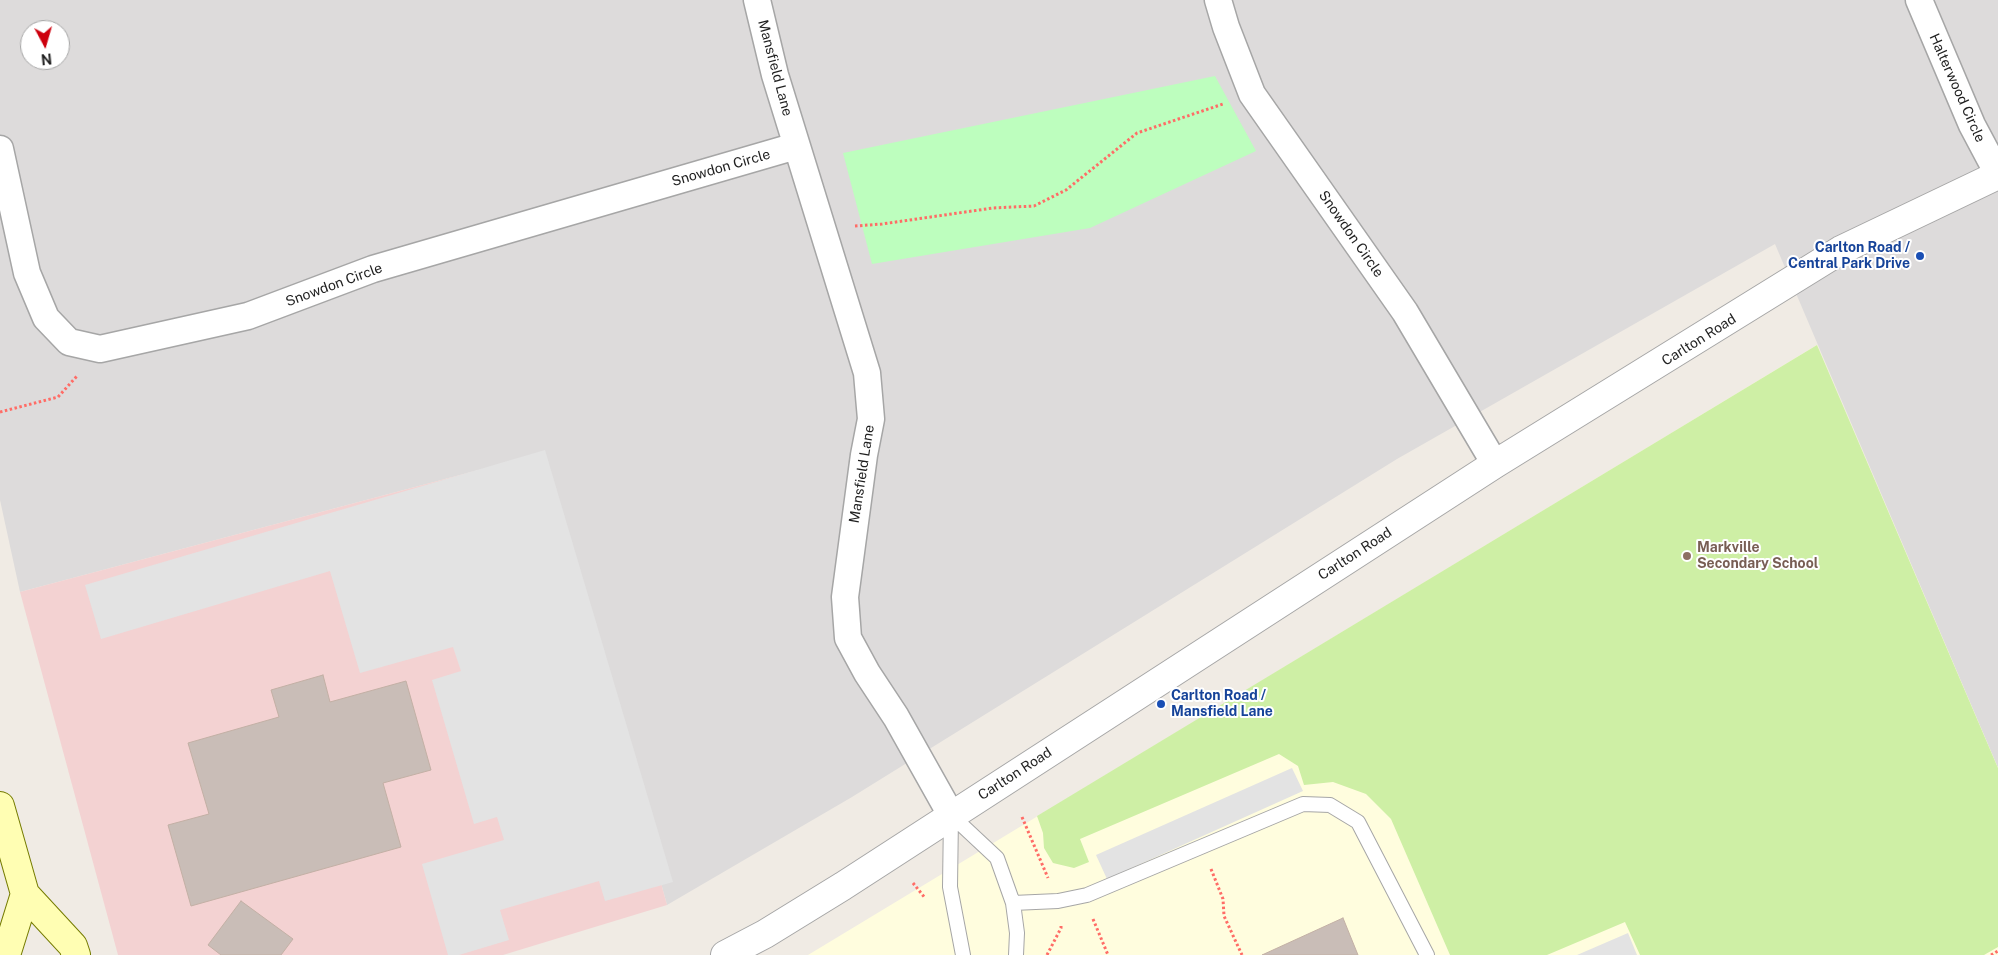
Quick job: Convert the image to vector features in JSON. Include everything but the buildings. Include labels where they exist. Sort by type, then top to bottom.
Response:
[{"type":"main road","points":[[0,806],[25,894],[73,946],[76,955]]},
{"type":"main road","points":[[6,955],[25,894]]},
{"type":"street","name":"Mansfield Lane","points":[[757,0],[775,75],[867,373],[871,419],[864,455],[845,597],[848,638],[896,717],[951,815]]},
{"type":"street","name":"Snowdon Circle","points":[[1218,0],[1226,27],[1252,94],[1405,312],[1495,464]]},
{"type":"street","name":"Halterwood Circle","points":[[1919,0],[1972,126],[1998,175]]},
{"type":"street","name":"Snowdon Circle","points":[[0,150],[27,273],[46,318],[69,342],[100,349],[248,316],[373,270],[796,146]]},
{"type":"street","name":"Carlton Road","points":[[725,955],[765,934],[843,886],[1495,464],[1841,250],[1998,175]]},
{"type":"lane","points":[[1013,903],[1058,901],[1087,895],[1303,804],[1330,805],[1358,822],[1426,955]]},
{"type":"lane","points":[[951,815],[997,858],[1013,903],[1017,933],[1016,955]]},
{"type":"lane","points":[[951,815],[950,887],[964,955]]},
{"type":"path","points":[[822,227],[882,224],[993,208],[1034,206],[1066,190],[1137,133],[1252,94]]},
{"type":"path","points":[[0,412],[58,397],[100,349]]},
{"type":"path","points":[[1202,846],[1222,899],[1224,916],[1242,955]]},
{"type":"path","points":[[1087,895],[1094,924],[1108,955]]},
{"type":"path","points":[[1991,955],[1998,951]]},
{"type":"shaded area","points":[[0,0],[1998,0],[1998,768],[1775,244],[1397,459],[852,797],[667,905],[543,453],[20,592],[0,500]]},
{"type":"shaded area","name":"Markville Secondary School","points":[[1817,345],[1998,768],[1998,955],[808,955]]},
{"type":"shaded area","points":[[545,450],[673,882],[605,901],[599,881],[500,910],[509,940],[459,955],[448,955],[422,864],[504,840],[497,817],[474,824],[432,680],[461,671],[453,647],[360,673],[330,571],[101,639],[85,585]]},
{"type":"shaded area","points":[[543,453],[667,905],[503,955],[118,955],[20,592]]},
{"type":"shaded area","points":[[1292,768],[1303,791],[1107,879],[1096,855]]},
{"type":"shaded area","points":[[1628,933],[1637,955],[1577,955]]},
{"type":"green space","points":[[1215,76],[1256,151],[1090,228],[872,264],[843,153]]},
{"type":"green space","name":"Markville Secondary School","points":[[1817,345],[1998,768],[1998,947],[1984,955],[1640,955],[1625,922],[1547,955],[1450,955],[1391,819],[1366,794],[1333,782],[1304,785],[1298,766],[1279,754],[1080,839],[1089,862],[1074,868],[1053,863],[1044,848],[1043,833],[1037,816]]},
{"type":"place","name":"Carlton Road / Central Park Drive","points":[[1920,256]]},
{"type":"place","name":"Markville Secondary School","points":[[1687,556]]},
{"type":"place","name":"Carlton Road / Mansfield Lane","points":[[1161,704]]}]
